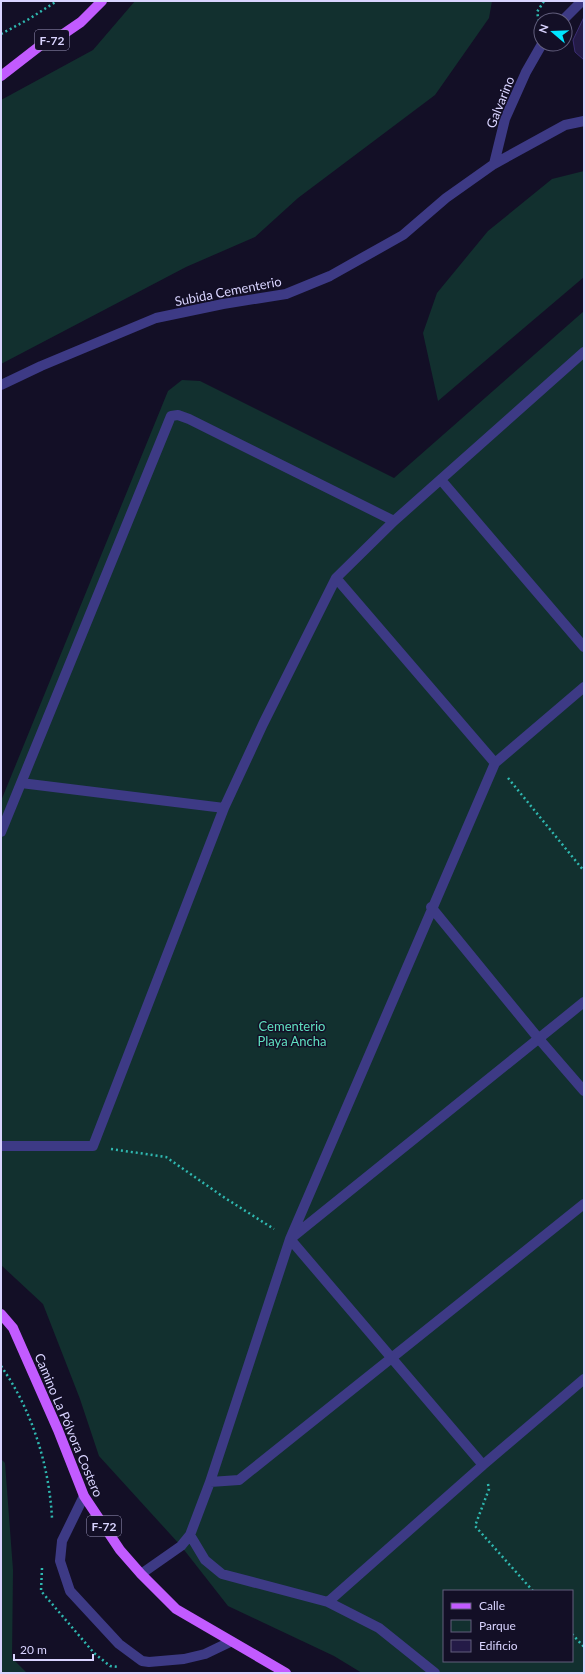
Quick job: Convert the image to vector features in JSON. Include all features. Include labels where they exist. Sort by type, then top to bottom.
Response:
[{"type":"main road","name":"F-72","points":[[1,76],[41,45],[62,35],[81,22],[102,1]]},
{"type":"main road","name":"Camino La Pólvora Costero","points":[[1,1314],[13,1328],[58,1430],[84,1496],[120,1550],[140,1574],[176,1609],[230,1642],[286,1673]]},
{"type":"street","points":[[571,12],[582,1]]},
{"type":"street","name":"Galvarino","points":[[494,164],[505,119],[526,72],[537,52]]},
{"type":"street","points":[[494,164],[565,125],[584,121]]},
{"type":"street","name":"Subida Cementerio","points":[[1,385],[41,366],[156,318],[223,304],[286,294],[330,276],[403,235],[446,198],[494,164]]},
{"type":"street","points":[[1,1146],[93,1146],[224,808],[263,724],[336,578],[394,521],[584,352]]},
{"type":"street","points":[[1,832],[171,416],[189,419],[394,521]]},
{"type":"street","points":[[441,480],[584,647]]},
{"type":"street","points":[[336,578],[495,762]]},
{"type":"street","points":[[140,1574],[181,1546],[190,1535],[210,1482],[290,1239],[431,907],[495,762],[584,687]]},
{"type":"street","points":[[21,783],[224,808]]},
{"type":"street","points":[[431,907],[539,1039],[584,1091]]},
{"type":"street","points":[[290,1239],[584,1002]]},
{"type":"street","points":[[210,1482],[240,1480],[584,1204]]},
{"type":"street","points":[[290,1239],[391,1360],[483,1465]]},
{"type":"street","points":[[328,1602],[483,1465],[584,1379]]},
{"type":"street","points":[[84,1496],[62,1541],[60,1561],[70,1591],[111,1635],[142,1661],[184,1659],[204,1654],[230,1642]]},
{"type":"street","points":[[190,1535],[205,1560],[222,1574],[328,1602],[379,1628],[435,1673]]},
{"type":"path","points":[[1,34],[29,19],[56,1]]},
{"type":"path","points":[[537,12],[544,1]]},
{"type":"path","points":[[495,762],[584,871]]},
{"type":"path","points":[[93,1146],[166,1157],[225,1198],[290,1239]]},
{"type":"path","points":[[483,1465],[489,1489],[475,1526],[533,1590]]},
{"type":"path","points":[[573,1635],[584,1647]]},
{"type":"green space","points":[[135,1],[492,1],[489,18],[435,95],[298,198],[255,237],[186,267],[1,364],[1,100],[93,50]]},
{"type":"green space","points":[[584,171],[584,277],[438,401],[423,333],[437,293],[488,231],[552,179]]},
{"type":"green space","name":"Cementerio Playa Ancha","points":[[584,311],[584,1673],[362,1673],[334,1656],[228,1606],[181,1546],[99,1456],[80,1399],[43,1304],[1,1265],[1,801],[168,391],[182,380],[200,381],[394,478]]},
{"type":"green space","points":[[1,1459],[5,1463],[13,1570],[12,1658],[27,1673],[1,1673]]},
{"type":"building","points":[[584,17],[584,60],[575,52],[573,40]]}]
